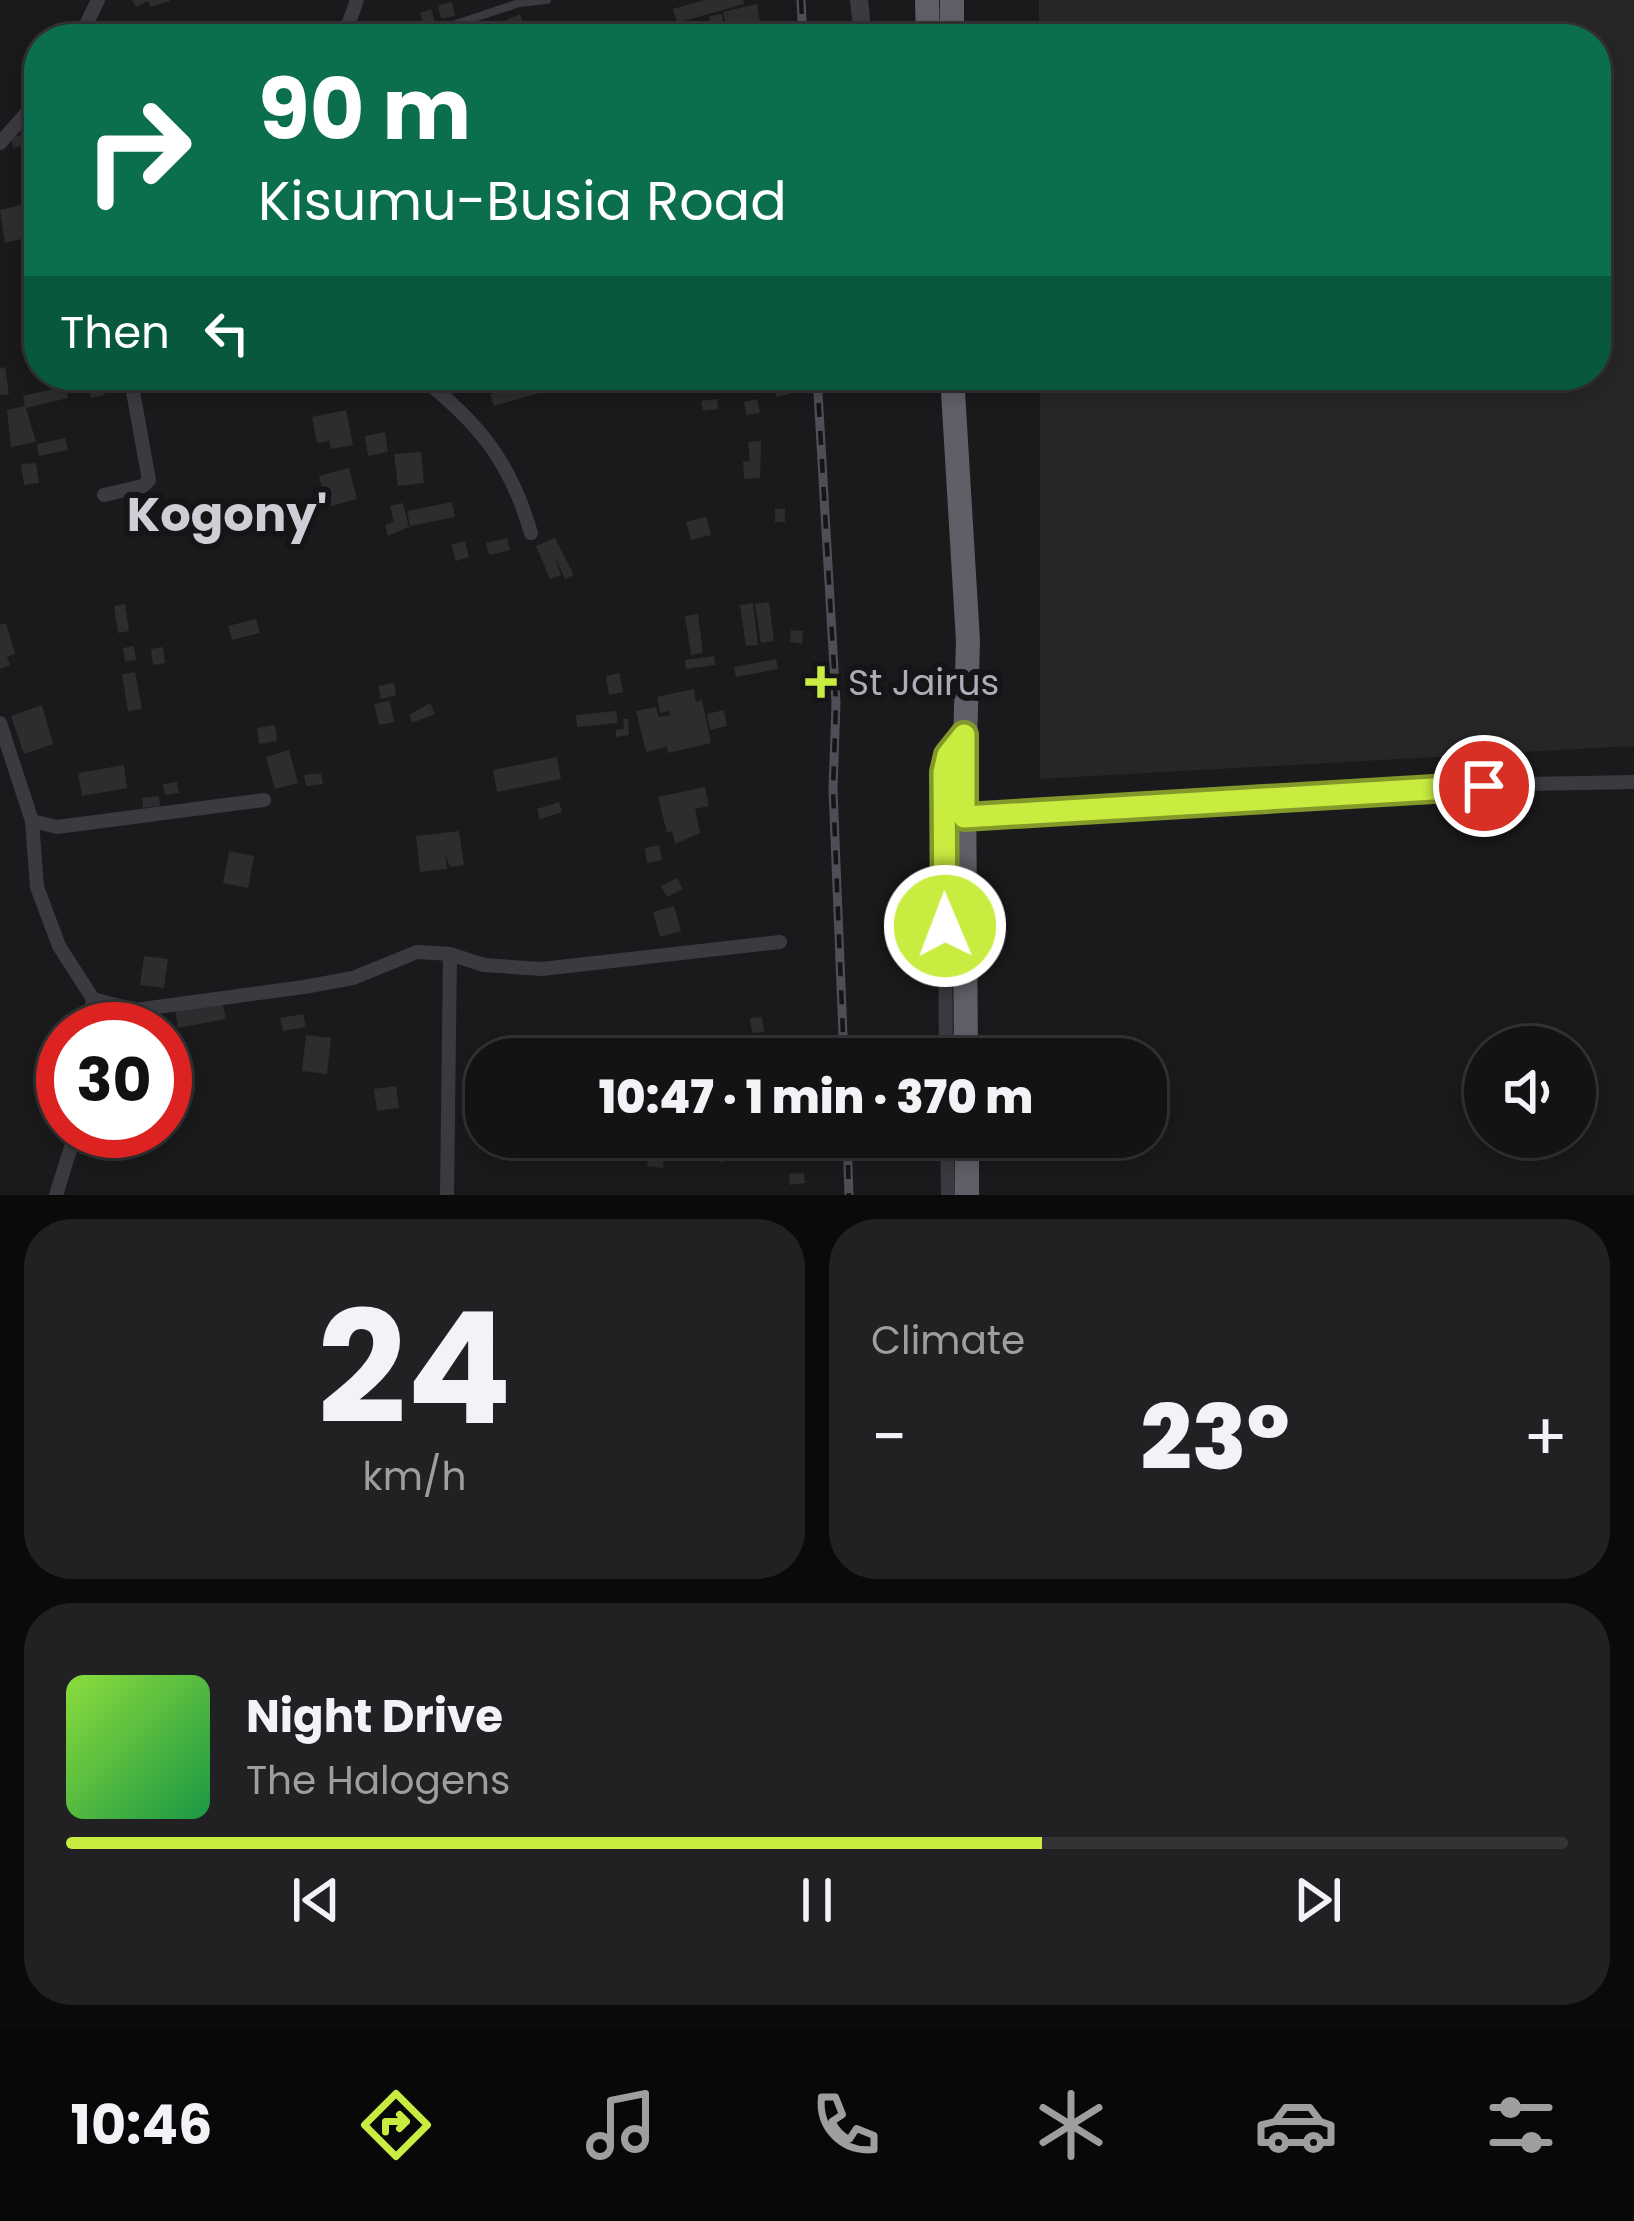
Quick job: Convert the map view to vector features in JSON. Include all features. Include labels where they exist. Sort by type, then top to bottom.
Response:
[{"type":"highway","points":[[953,390],[968,641],[966,1038]]},
{"type":"highway","points":[[967,1158],[967,1195]]},
{"type":"street","points":[[0,143],[24,116]]},
{"type":"street","points":[[104,495],[143,487],[149,480],[134,390]]},
{"type":"street","points":[[437,390],[463,411],[500,459],[518,489],[531,532]]},
{"type":"street","points":[[0,723],[32,821],[37,886],[59,946],[92,1002]]},
{"type":"street","points":[[946,1038],[944,772],[948,755],[964,735]]},
{"type":"street","points":[[964,817],[1634,782]]},
{"type":"street","points":[[32,821],[57,827],[264,800]]},
{"type":"street","points":[[93,999],[135,1010],[353,978],[416,952],[450,954],[484,965],[542,969],[780,942]]},
{"type":"street","points":[[447,1195],[450,954]]},
{"type":"street","points":[[56,1195],[68,1158]]},
{"type":"street","points":[[947,1158],[948,1195]]},
{"type":"lane","points":[[456,24],[519,3],[548,0]]},
{"type":"shaded area","points":[[1039,0],[1634,0],[1634,746],[1040,779],[1040,390],[1611,390],[1611,24],[1039,24]]},
{"type":"building","points":[[132,0],[170,1],[150,7],[148,1],[136,7]]},
{"type":"building","points":[[704,0],[743,0],[744,4],[677,23],[673,9]]},
{"type":"building","points":[[452,2],[455,16],[441,19],[438,5]]},
{"type":"building","points":[[757,4],[760,24],[726,24],[723,12]]},
{"type":"building","points":[[431,9],[435,22],[423,24],[420,13]]},
{"type":"building","points":[[520,14],[524,24],[497,24]]},
{"type":"building","points":[[722,14],[724,24],[710,24],[709,16]]},
{"type":"building","points":[[24,134],[24,145],[13,148],[11,138]]},
{"type":"building","points":[[24,204],[24,238],[5,243],[0,210]]},
{"type":"building","points":[[5,367],[9,394],[0,395],[0,368]]},
{"type":"building","points":[[67,390],[68,398],[26,408],[36,442],[11,447],[7,410],[25,406],[23,396]]},
{"type":"building","points":[[89,390],[104,390],[105,395],[91,398]]},
{"type":"building","points":[[503,390],[543,392],[494,406],[490,394]]},
{"type":"building","points":[[717,399],[718,409],[703,411],[701,401]]},
{"type":"building","points":[[757,399],[760,413],[746,415],[744,402]]},
{"type":"building","points":[[346,410],[353,445],[331,449],[329,441],[317,443],[312,417]]},
{"type":"building","points":[[385,432],[388,452],[368,456],[365,436]]},
{"type":"building","points":[[65,438],[68,450],[39,456],[37,444]]},
{"type":"building","points":[[761,441],[760,478],[744,479],[743,462],[750,461],[748,442]]},
{"type":"building","points":[[421,452],[424,483],[398,486],[394,454]]},
{"type":"building","points":[[36,463],[39,483],[24,485],[21,464]]},
{"type":"building","points":[[349,468],[357,499],[327,507],[319,476]]},
{"type":"building","points":[[452,502],[455,517],[410,526],[407,511]]},
{"type":"building","points":[[403,503],[409,527],[388,536],[385,525],[394,522],[390,506]]},
{"type":"building","points":[[775,509],[785,509],[785,522],[775,522]]},
{"type":"building","points":[[706,517],[711,535],[691,540],[686,522]]},
{"type":"building","points":[[507,538],[510,550],[489,555],[486,543]]},
{"type":"building","points":[[555,538],[574,575],[565,579],[554,555],[561,575],[550,579],[536,546]]},
{"type":"building","points":[[465,541],[469,557],[456,561],[451,545]]},
{"type":"building","points":[[769,602],[774,641],[761,643],[755,604]]},
{"type":"building","points":[[753,603],[758,645],[746,646],[740,605]]},
{"type":"building","points":[[125,604],[129,631],[118,633],[114,606]]},
{"type":"building","points":[[698,614],[703,653],[691,655],[685,616]]},
{"type":"building","points":[[256,619],[260,633],[232,640],[228,626]]},
{"type":"building","points":[[6,623],[15,654],[7,657],[10,665],[0,669],[0,625]]},
{"type":"building","points":[[791,630],[803,631],[802,644],[790,642]]},
{"type":"building","points":[[134,646],[136,660],[125,661],[123,648]]},
{"type":"building","points":[[163,647],[165,663],[153,665],[151,649]]},
{"type":"building","points":[[714,656],[715,665],[686,669],[685,660]]},
{"type":"building","points":[[776,659],[778,669],[736,677],[734,667]]},
{"type":"building","points":[[135,672],[142,709],[128,711],[122,674]]},
{"type":"building","points":[[619,673],[623,692],[609,695],[606,676]]},
{"type":"building","points":[[394,683],[396,695],[381,699],[378,686]]},
{"type":"building","points":[[694,689],[696,702],[702,700],[711,743],[668,753],[667,747],[646,752],[636,711],[656,707],[659,717],[670,715],[669,711],[660,713],[657,697]]},
{"type":"building","points":[[390,701],[394,722],[379,725],[374,704]]},
{"type":"building","points":[[430,703],[435,714],[412,723],[409,715]]},
{"type":"building","points":[[42,705],[53,744],[24,754],[11,716]]},
{"type":"building","points":[[724,710],[727,726],[710,730],[707,714]]},
{"type":"building","points":[[616,711],[618,723],[577,727],[576,715]]},
{"type":"building","points":[[623,719],[628,719],[629,735],[616,737],[616,730],[624,729]]},
{"type":"building","points":[[275,725],[277,741],[259,744],[257,728]]},
{"type":"building","points":[[289,750],[298,783],[275,789],[266,757]]},
{"type":"building","points":[[557,757],[561,779],[497,792],[493,770]]},
{"type":"building","points":[[124,765],[127,788],[82,796],[78,773]]},
{"type":"building","points":[[321,773],[323,784],[306,786],[304,775]]},
{"type":"building","points":[[177,782],[179,793],[165,795],[163,784]]},
{"type":"building","points":[[705,787],[709,806],[695,809],[700,833],[675,844],[672,831],[667,833],[658,797]]},
{"type":"building","points":[[159,796],[160,806],[143,808],[142,798]]},
{"type":"building","points":[[559,802],[562,812],[540,819],[537,809]]},
{"type":"building","points":[[459,831],[464,865],[450,867],[445,853],[447,869],[420,872],[416,836]]},
{"type":"building","points":[[659,845],[662,860],[647,863],[645,848]]},
{"type":"building","points":[[229,851],[254,856],[248,888],[223,883]]},
{"type":"building","points":[[677,878],[683,889],[667,897],[661,886]]},
{"type":"building","points":[[674,906],[681,931],[660,937],[653,912]]},
{"type":"building","points":[[144,956],[168,959],[164,988],[140,985]]},
{"type":"building","points":[[222,1001],[226,1019],[192,1025],[192,1007]]},
{"type":"building","points":[[303,1014],[306,1027],[283,1031],[280,1018]]},
{"type":"building","points":[[762,1017],[764,1032],[752,1033],[750,1018]]},
{"type":"building","points":[[306,1035],[331,1038],[327,1074],[302,1071]]},
{"type":"building","points":[[396,1086],[399,1108],[377,1111],[374,1089]]},
{"type":"building","points":[[648,1158],[664,1158],[663,1168],[647,1166]]},
{"type":"building","points":[[804,1173],[805,1183],[790,1185],[789,1174]]},
{"type":"railway","points":[[801,0],[802,24]]},
{"type":"railway","points":[[818,390],[836,703],[833,790],[843,1038]]},
{"type":"railway","points":[[848,1158],[849,1195]]},
{"type":"place","name":"St Jairus","points":[[821,682]]},
{"type":"district","name":"Kogony'","points":[[227,514]]},
{"type":"route","points":[[945,926],[944,772],[948,755],[964,735],[964,817],[1484,786]]}]
